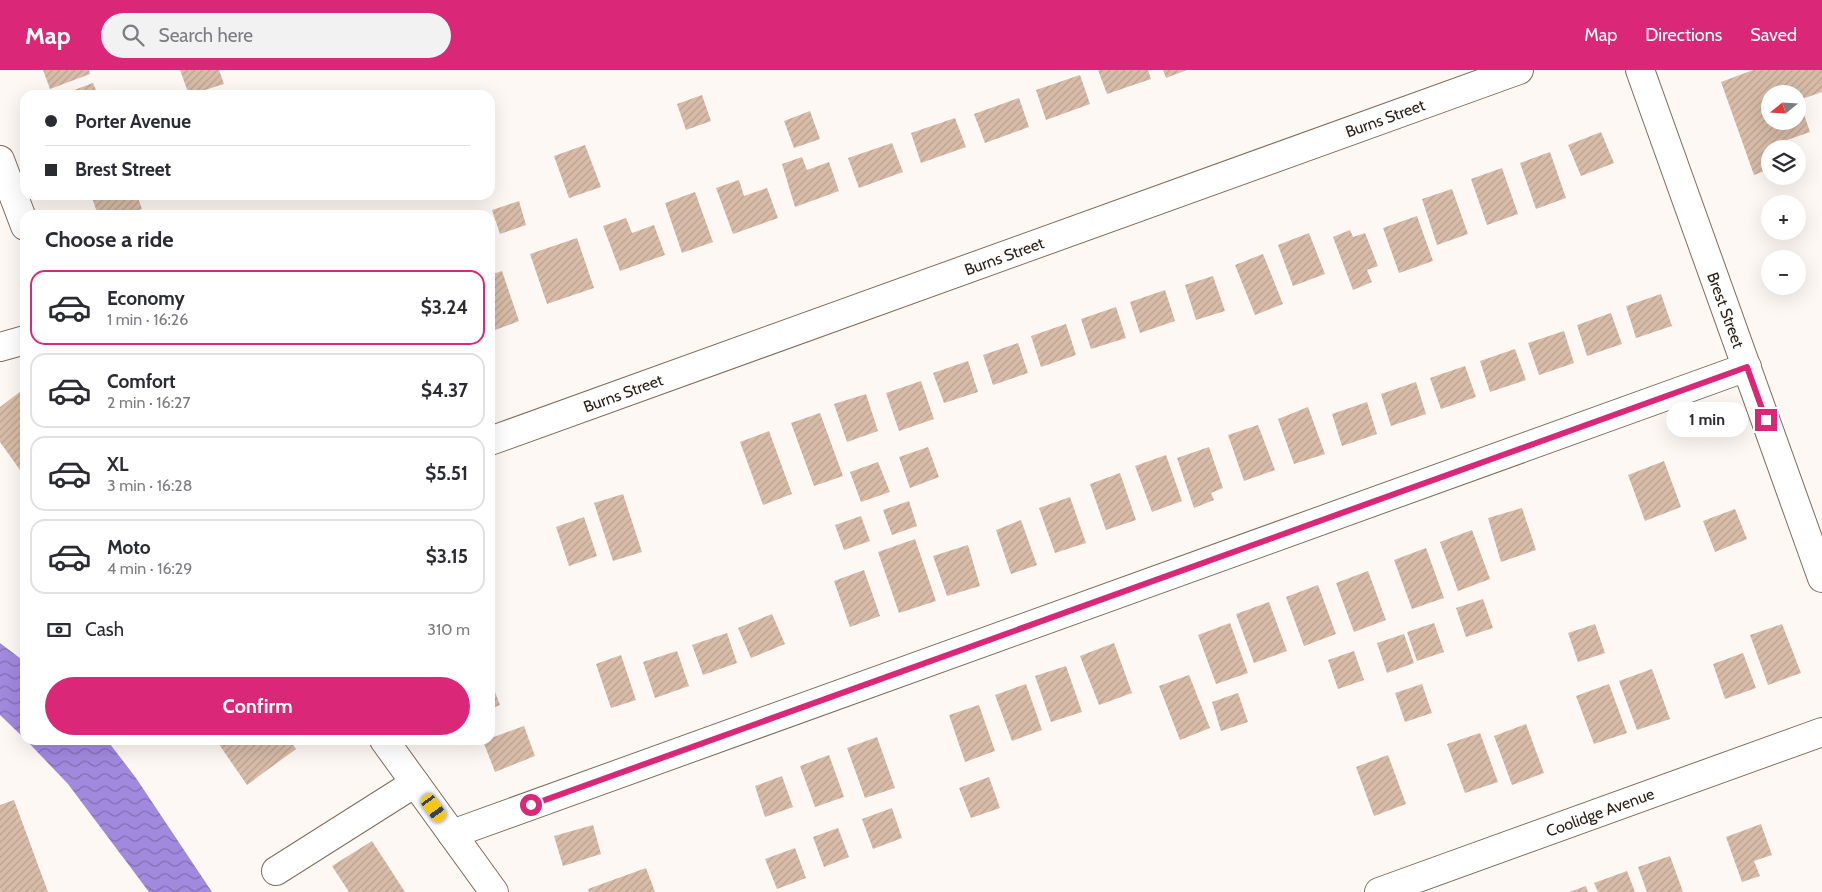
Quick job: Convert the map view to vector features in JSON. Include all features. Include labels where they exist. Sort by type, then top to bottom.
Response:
[{"type":"street","name":"Burns Street","points":[[495,439],[1519,70]]},
{"type":"street","name":"Brest Street","points":[[1640,70],[1822,578]]},
{"type":"street","points":[[0,160],[20,213]]},
{"type":"street","points":[[0,347],[20,341]]},
{"type":"street","points":[[452,834],[1747,367]]},
{"type":"street","name":"Coolidge Avenue","points":[[1379,892],[1822,732]]},
{"type":"street","points":[[388,745],[494,892]]},
{"type":"street","points":[[276,871],[416,783]]},
{"type":"water","points":[[0,643],[20,658],[20,734],[0,715]]},
{"type":"water","points":[[31,745],[111,745],[136,778],[212,892],[149,892],[68,784]]},
{"type":"building","points":[[43,70],[89,70],[90,74],[50,89]]},
{"type":"building","points":[[180,70],[219,70],[224,84],[205,90],[187,90]]},
{"type":"building","points":[[1098,70],[1148,70],[1151,79],[1107,94]]},
{"type":"building","points":[[1163,70],[1187,70],[1166,78]]},
{"type":"building","points":[[1753,70],[1822,70],[1822,92],[1806,98],[1806,85],[1761,85],[1761,130],[1806,130],[1806,120],[1810,132],[1787,140],[1761,140],[1761,172],[1754,175],[1721,82]]},
{"type":"building","points":[[1080,75],[1090,104],[1046,120],[1036,90]]},
{"type":"building","points":[[93,83],[96,90],[74,90]]},
{"type":"building","points":[[702,95],[711,121],[686,130],[677,104]]},
{"type":"building","points":[[1019,98],[1029,127],[985,143],[974,114]]},
{"type":"building","points":[[810,111],[820,139],[794,148],[784,121]]},
{"type":"building","points":[[955,118],[966,147],[921,163],[911,133]]},
{"type":"building","points":[[1601,132],[1614,163],[1581,176],[1568,145]]},
{"type":"building","points":[[892,143],[903,172],[859,188],[848,158]]},
{"type":"building","points":[[585,145],[601,187],[569,198],[554,156]]},
{"type":"building","points":[[1550,152],[1566,198],[1536,209],[1520,163]]},
{"type":"building","points":[[802,157],[807,170],[829,162],[839,191],[795,207],[782,164]]},
{"type":"building","points":[[1502,168],[1518,214],[1487,225],[1471,179]]},
{"type":"building","points":[[739,180],[744,196],[767,188],[778,218],[733,234],[716,188]]},
{"type":"building","points":[[1452,189],[1468,234],[1437,245],[1422,199]]},
{"type":"building","points":[[695,192],[713,242],[682,253],[665,203]]},
{"type":"building","points":[[93,200],[139,200],[142,209],[139,210],[96,210]]},
{"type":"building","points":[[519,201],[526,225],[500,234],[495,219],[495,210],[492,210]]},
{"type":"building","points":[[1417,216],[1433,261],[1399,273],[1383,228]]},
{"type":"building","points":[[626,218],[632,233],[654,225],[665,255],[620,271],[603,226]]},
{"type":"building","points":[[1350,230],[1353,237],[1365,233],[1378,266],[1367,270],[1372,282],[1353,290],[1333,237]]},
{"type":"building","points":[[1309,233],[1325,274],[1293,286],[1278,245]]},
{"type":"building","points":[[577,238],[594,288],[547,304],[530,254]]},
{"type":"building","points":[[1263,254],[1283,304],[1255,315],[1235,265]]},
{"type":"building","points":[[502,271],[519,321],[495,330],[495,273]]},
{"type":"building","points":[[1213,276],[1225,311],[1196,320],[1185,285]]},
{"type":"building","points":[[1165,290],[1175,321],[1140,333],[1130,302]]},
{"type":"building","points":[[1661,294],[1672,326],[1636,338],[1626,306]]},
{"type":"building","points":[[1116,307],[1126,338],[1091,349],[1081,319]]},
{"type":"building","points":[[1611,313],[1622,344],[1587,356],[1577,325]]},
{"type":"building","points":[[1066,324],[1076,355],[1041,367],[1031,336]]},
{"type":"building","points":[[1564,331],[1574,363],[1539,375],[1528,343]]},
{"type":"building","points":[[1018,343],[1028,373],[993,385],[983,355]]},
{"type":"building","points":[[1515,349],[1526,380],[1490,392],[1480,361]]},
{"type":"building","points":[[968,361],[978,392],[944,403],[933,373]]},
{"type":"building","points":[[1465,366],[1476,397],[1441,409],[1430,378]]},
{"type":"building","points":[[921,381],[934,419],[899,431],[886,393]]},
{"type":"building","points":[[1416,382],[1426,414],[1391,426],[1381,394]]},
{"type":"building","points":[[20,392],[20,470],[0,442],[0,407]]},
{"type":"building","points":[[866,394],[878,431],[847,442],[834,404]]},
{"type":"building","points":[[1367,402],[1377,434],[1342,446],[1332,414]]},
{"type":"building","points":[[1308,407],[1325,454],[1294,464],[1278,419]]},
{"type":"building","points":[[820,413],[843,476],[814,486],[791,423]]},
{"type":"building","points":[[1258,425],[1275,470],[1244,481],[1228,435]]},
{"type":"building","points":[[769,431],[792,494],[763,505],[740,442]]},
{"type":"building","points":[[928,447],[939,477],[910,488],[899,457]]},
{"type":"building","points":[[1209,447],[1223,488],[1211,493],[1214,500],[1194,508],[1177,458]]},
{"type":"building","points":[[1166,455],[1182,501],[1152,512],[1135,466]]},
{"type":"building","points":[[1664,461],[1681,507],[1645,521],[1628,475]]},
{"type":"building","points":[[878,462],[890,492],[861,502],[850,472]]},
{"type":"building","points":[[1120,473],[1136,520],[1106,530],[1090,484]]},
{"type":"building","points":[[623,494],[642,552],[613,561],[594,503]]},
{"type":"building","points":[[1070,497],[1086,543],[1055,553],[1039,508]]},
{"type":"building","points":[[909,501],[917,526],[892,535],[883,510]]},
{"type":"building","points":[[1522,508],[1536,550],[1501,562],[1488,518]]},
{"type":"building","points":[[1735,509],[1747,539],[1715,552],[1703,521]]},
{"type":"building","points":[[861,516],[870,541],[844,550],[835,525]]},
{"type":"building","points":[[584,517],[597,556],[569,566],[556,527]]},
{"type":"building","points":[[1021,520],[1037,565],[1011,574],[996,530]]},
{"type":"building","points":[[1472,530],[1490,579],[1458,591],[1440,542]]},
{"type":"building","points":[[915,539],[936,601],[899,613],[878,552]]},
{"type":"building","points":[[968,545],[980,586],[947,596],[933,556]]},
{"type":"building","points":[[1426,548],[1444,598],[1412,609],[1394,560]]},
{"type":"building","points":[[864,570],[880,616],[850,627],[834,581]]},
{"type":"building","points":[[1368,571],[1386,620],[1354,632],[1336,583]]},
{"type":"building","points":[[1318,585],[1336,634],[1304,646],[1286,597]]},
{"type":"building","points":[[1483,599],[1493,628],[1466,637],[1456,608]]},
{"type":"building","points":[[1269,602],[1287,651],[1254,663],[1236,614]]},
{"type":"building","points":[[772,614],[785,644],[751,658],[738,628]]},
{"type":"building","points":[[1230,623],[1248,673],[1216,684],[1198,635]]},
{"type":"building","points":[[1434,623],[1444,652],[1417,661],[1407,632]]},
{"type":"building","points":[[1595,624],[1605,653],[1578,662],[1568,633]]},
{"type":"building","points":[[1782,624],[1801,673],[1768,685],[1750,635]]},
{"type":"building","points":[[727,633],[737,663],[703,675],[692,645]]},
{"type":"building","points":[[1404,634],[1414,663],[1387,673],[1377,643]]},
{"type":"building","points":[[1114,643],[1132,693],[1099,705],[1080,656]]},
{"type":"building","points":[[677,651],[689,686],[655,698],[643,662]]},
{"type":"building","points":[[1354,651],[1364,680],[1338,689],[1328,660]]},
{"type":"building","points":[[1743,653],[1756,688],[1725,699],[1713,664]]},
{"type":"building","points":[[621,655],[636,700],[611,708],[596,664]]},
{"type":"building","points":[[1066,666],[1082,712],[1051,722],[1035,676]]},
{"type":"building","points":[[1652,669],[1670,719],[1637,730],[1619,681]]},
{"type":"building","points":[[1189,675],[1210,728],[1180,740],[1159,686]]},
{"type":"building","points":[[1026,684],[1042,730],[1012,741],[995,695]]},
{"type":"building","points":[[1422,684],[1432,713],[1405,722],[1395,693]]},
{"type":"building","points":[[1609,684],[1627,733],[1594,744],[1576,696]]},
{"type":"building","points":[[495,692],[500,705],[495,707]]},
{"type":"building","points":[[1238,693],[1248,722],[1221,731],[1212,702]]},
{"type":"building","points":[[979,705],[995,751],[965,762],[949,715]]},
{"type":"building","points":[[1526,724],[1544,773],[1512,785],[1494,736]]},
{"type":"building","points":[[524,726],[535,756],[495,772],[485,745],[495,745],[495,737]]},
{"type":"building","points":[[1480,733],[1498,782],[1465,793],[1447,744]]},
{"type":"building","points":[[877,737],[895,788],[865,798],[847,748]]},
{"type":"building","points":[[219,745],[293,745],[296,749],[247,785]]},
{"type":"building","points":[[829,755],[844,797],[815,807],[800,766]]},
{"type":"building","points":[[1388,755],[1406,804],[1374,816],[1356,767]]},
{"type":"building","points":[[782,776],[793,807],[765,817],[755,786]]},
{"type":"building","points":[[989,777],[1000,808],[971,818],[959,788]]},
{"type":"building","points":[[14,800],[48,892],[0,892],[0,805]]},
{"type":"building","points":[[892,808],[902,838],[873,849],[862,819]]},
{"type":"building","points":[[1761,824],[1772,855],[1754,861],[1760,876],[1742,882],[1726,837]]},
{"type":"building","points":[[593,825],[601,854],[563,866],[554,836]]},
{"type":"building","points":[[838,828],[849,857],[824,867],[813,837]]},
{"type":"building","points":[[372,841],[405,892],[349,892],[332,866]]},
{"type":"building","points":[[795,848],[806,878],[777,889],[765,859]]},
{"type":"building","points":[[1670,856],[1683,892],[1647,892],[1638,867]]},
{"type":"building","points":[[646,868],[655,892],[589,892],[588,889]]},
{"type":"building","points":[[1627,871],[1635,892],[1598,892],[1594,883]]},
{"type":"building","points":[[1586,886],[1588,892],[1569,892]]},
{"type":"route","points":[[531,805],[1747,367],[1766,420]]}]
